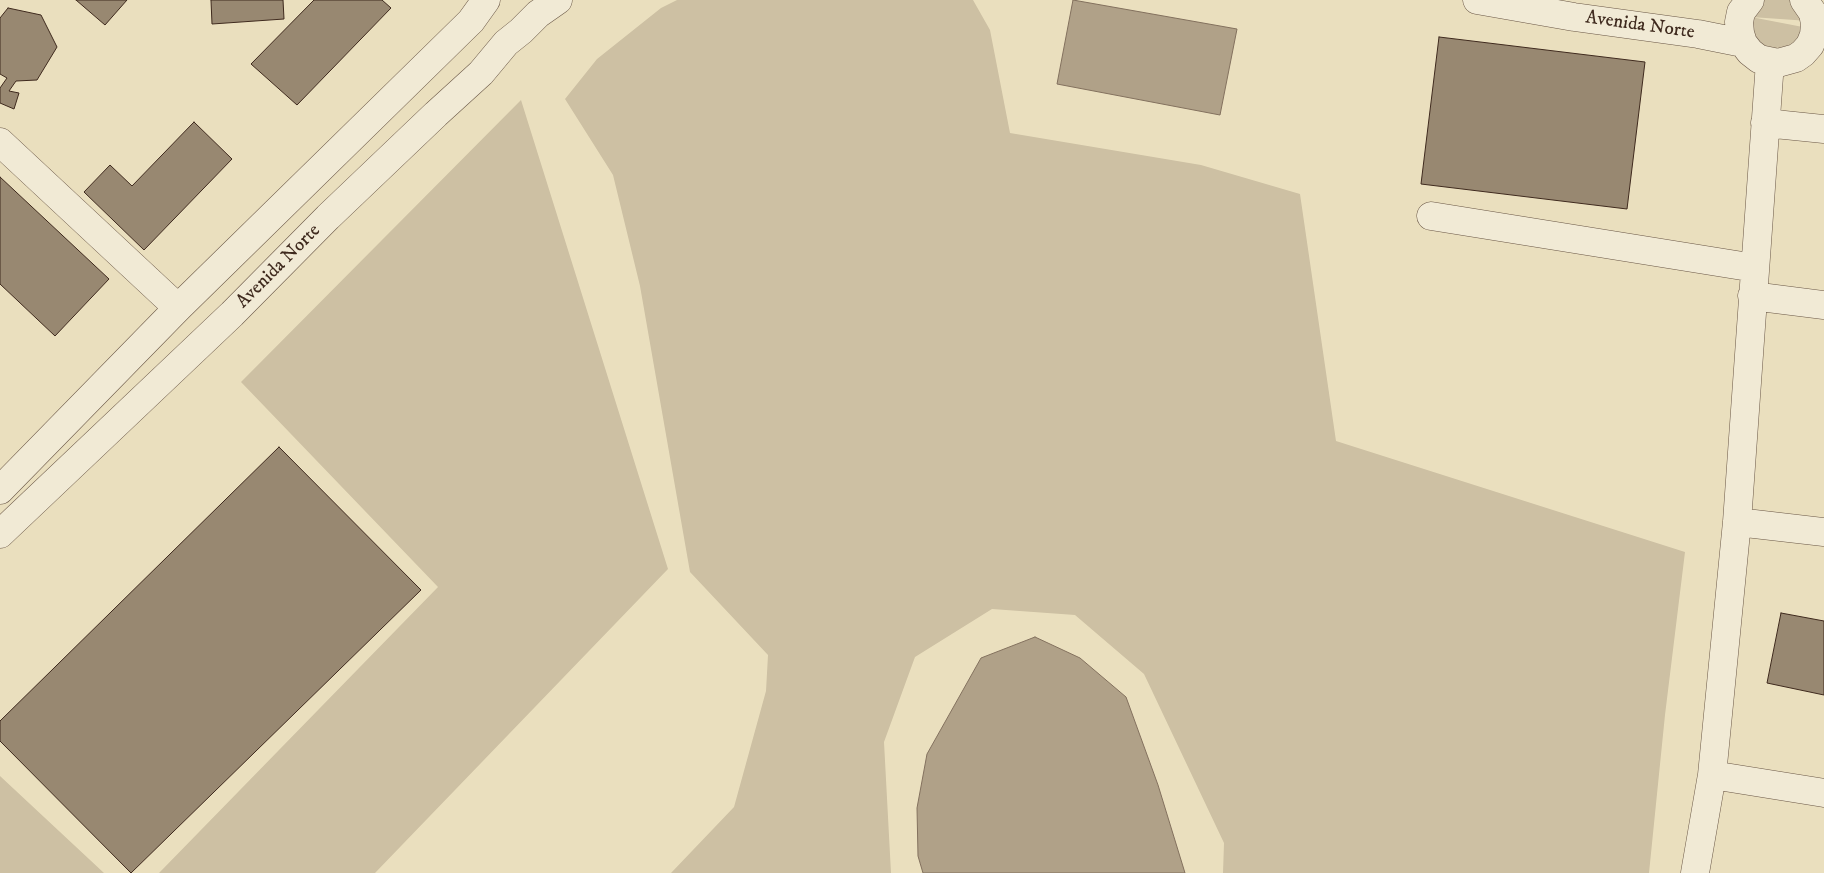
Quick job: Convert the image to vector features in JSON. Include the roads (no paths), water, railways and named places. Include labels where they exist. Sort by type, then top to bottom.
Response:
[{"type":"street","name":"Avenida Norte","points":[[1477,0],[1574,17],[1698,34],[1743,43]]},
{"type":"street","points":[[1740,1],[1742,12],[1739,22],[1743,43],[1759,59],[1770,62],[1787,62],[1813,53],[1810,45],[1815,24],[1810,6]]},
{"type":"street","name":"Avenida Norte","points":[[0,534],[232,314],[328,217],[428,121],[481,73],[506,43],[521,31],[543,5]]},
{"type":"street","points":[[478,11],[483,37],[506,43]]},
{"type":"street","points":[[2,483],[478,11]]},
{"type":"street","points":[[1695,873],[1712,775],[1737,522],[1770,62]]},
{"type":"street","points":[[1765,123],[1824,130]]},
{"type":"street","points":[[0,142],[178,308]]},
{"type":"street","points":[[1431,216],[1755,268]]},
{"type":"street","points":[[1752,296],[1824,305]]},
{"type":"street","points":[[1737,522],[1824,532]]},
{"type":"street","points":[[1712,775],[1824,793]]}]
